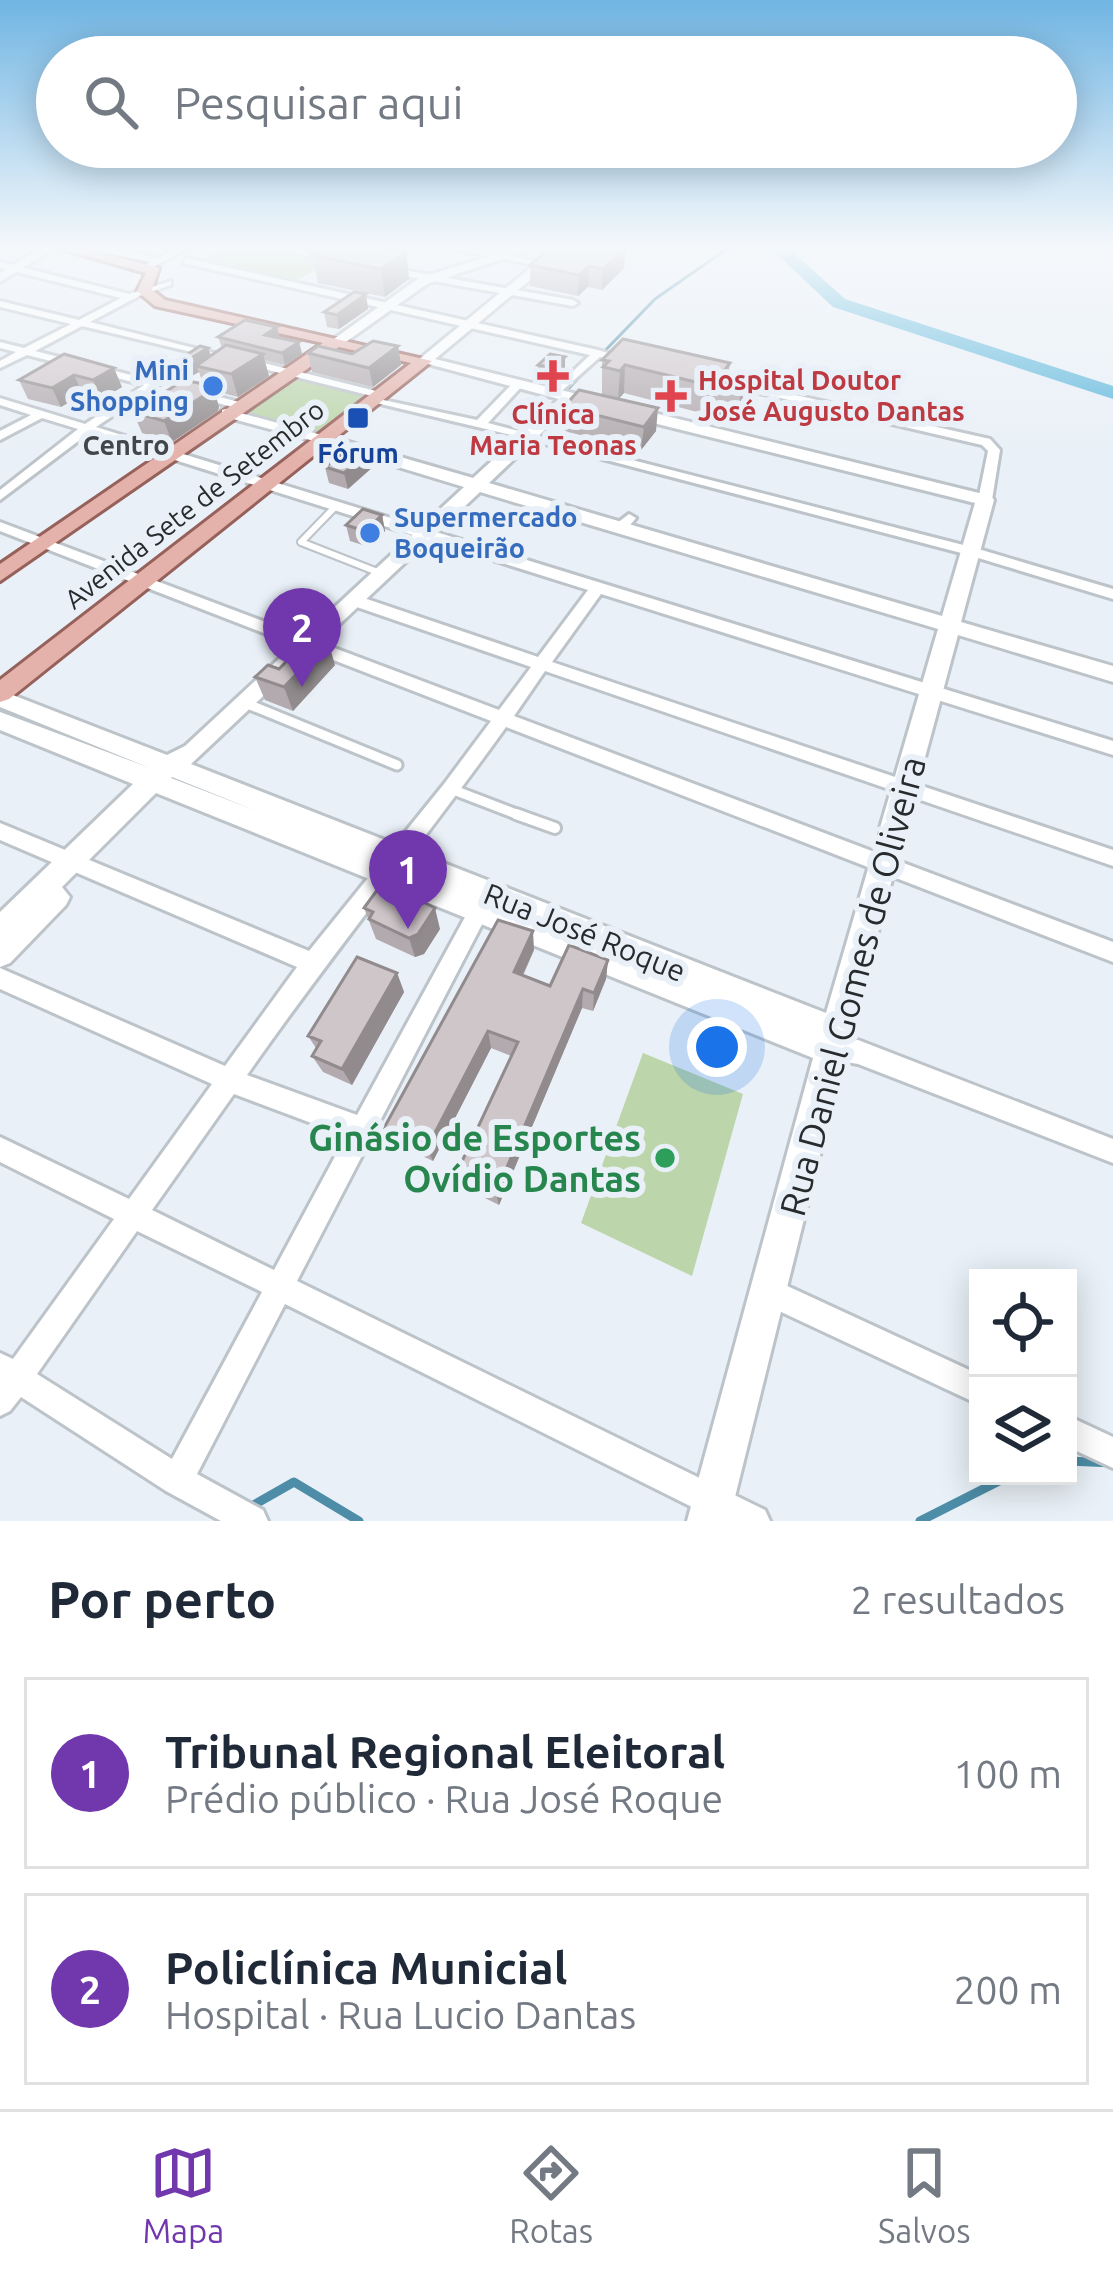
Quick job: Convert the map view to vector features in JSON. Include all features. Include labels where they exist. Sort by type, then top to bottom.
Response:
[{"type":"main road","points":[[237,317],[424,361]]},
{"type":"main road","points":[[0,574],[338,340]]},
{"type":"main road","name":"Avenida Sete de Setembro","points":[[0,696],[424,361]]},
{"type":"street","points":[[53,317],[1113,594]]},
{"type":"street","points":[[0,361],[82,317]]},
{"type":"street","points":[[338,340],[371,317]]},
{"type":"street","points":[[438,317],[631,361]]},
{"type":"street","points":[[424,361],[479,317]]},
{"type":"street","points":[[0,496],[145,385],[251,320]]},
{"type":"street","points":[[0,345],[1113,659]]},
{"type":"street","points":[[0,930],[75,867],[603,355]]},
{"type":"street","points":[[424,361],[985,500]]},
{"type":"street","points":[[184,391],[204,378]]},
{"type":"street","name":"Rua Daniel Gomes de Oliveira","points":[[711,1511],[842,1044],[886,862],[985,500],[994,450],[972,437],[718,381]]},
{"type":"street","points":[[478,426],[518,384]]},
{"type":"street","points":[[145,385],[184,391],[238,410]]},
{"type":"street","points":[[0,401],[1113,748]]},
{"type":"street","points":[[0,436],[40,414]]},
{"type":"street","points":[[0,526],[1113,952]]},
{"type":"street","points":[[252,1521],[5,1382],[598,586]]},
{"type":"street","points":[[353,600],[1113,858]]},
{"type":"street","points":[[953,617],[1113,674]]},
{"type":"street","name":"Rua José Roque","points":[[0,696],[88,745]]},
{"type":"street","name":"Rua José Roque","points":[[0,721],[173,771],[484,902],[842,1044]]},
{"type":"street","points":[[0,831],[75,867],[313,963]]},
{"type":"street","points":[[0,954],[75,867]]},
{"type":"street","points":[[176,1480],[484,902]]},
{"type":"street","points":[[0,978],[229,1080],[361,1130]]},
{"type":"street","points":[[842,1044],[1113,1151]]},
{"type":"street","points":[[0,1149],[280,1286],[711,1511],[754,1521]]},
{"type":"street","points":[[770,1292],[969,1385]]},
{"type":"street","points":[[1077,1435],[1113,1453]]},
{"type":"lane","points":[[336,506],[301,542],[380,573]]},
{"type":"lane","points":[[243,701],[397,765]]},
{"type":"lane","points":[[451,789],[555,828]]},
{"type":"green space","points":[[300,371],[380,393],[322,441],[236,417]]},
{"type":"green space","name":"Ginásio de Esportes Ovídio Dantas","points":[[643,1053],[743,1094],[692,1276],[581,1223]]},
{"type":"building","points":[[245,320],[277,327],[265,335],[299,342],[282,353],[218,337]]},
{"type":"building","points":[[623,339],[730,363],[723,372],[752,378],[741,393],[625,365],[620,371],[603,367],[609,361],[602,360]]},
{"type":"building","points":[[373,341],[398,346],[369,368],[308,353],[318,346],[352,354]]},
{"type":"building","points":[[226,345],[263,354],[231,374],[196,366]]},
{"type":"building","points":[[200,346],[208,348],[176,367],[169,366]]},
{"type":"building","points":[[64,354],[114,368],[93,380],[74,375],[52,388],[19,380]]},
{"type":"building","points":[[550,354],[565,357],[553,368],[538,365]]},
{"type":"building","points":[[184,380],[213,386],[164,421],[133,412]]},
{"type":"building","points":[[579,390],[658,408],[644,427],[564,407]]},
{"type":"building","points":[[354,444],[372,450],[344,473],[325,467]]},
{"type":"building","points":[[363,509],[382,515],[365,531],[346,525]]},
{"type":"building","points":[[312,635],[328,641],[284,687],[255,677],[268,665],[279,669]]},
{"type":"building","points":[[383,882],[435,908],[418,934],[409,938],[369,919],[373,912],[364,908]]},
{"type":"building","points":[[498,920],[533,931],[514,972],[550,986],[569,945],[608,960],[594,993],[583,989],[496,1193],[456,1174],[518,1042],[488,1031],[427,1148],[384,1128]]},
{"type":"building","points":[[357,957],[397,973],[342,1069],[312,1056],[321,1041],[308,1036]]},
{"type":"waterway","points":[[565,392],[638,317]]},
{"type":"waterway","points":[[882,317],[1113,393]]},
{"type":"waterway","points":[[565,392],[568,389]]},
{"type":"waterway","points":[[547,410],[565,392]]},
{"type":"waterway","points":[[1077,1461],[1113,1463]]},
{"type":"waterway","points":[[250,1507],[294,1482],[359,1521]]},
{"type":"waterway","points":[[920,1521],[991,1485]]},
{"type":"place","name":"Clínica Maria Teonas","points":[[553,376]]},
{"type":"place","name":"Mini Shopping","points":[[213,386]]},
{"type":"place","name":"Hospital Doutor José Augusto Dantas","points":[[671,396]]},
{"type":"place","name":"Fórum","points":[[358,418]]},
{"type":"place","name":"Supermercado Boqueirão","points":[[370,533]]},
{"type":"place","name":"Policlínica Municial","points":[[302,687]]},
{"type":"place","name":"Tribunal Regional Eleitoral","points":[[408,929]]},
{"type":"place","name":"Ginásio de Esportes Ovídio Dantas","points":[[665,1158]]},
{"type":"district","name":"Centro","points":[[126,445]]}]
